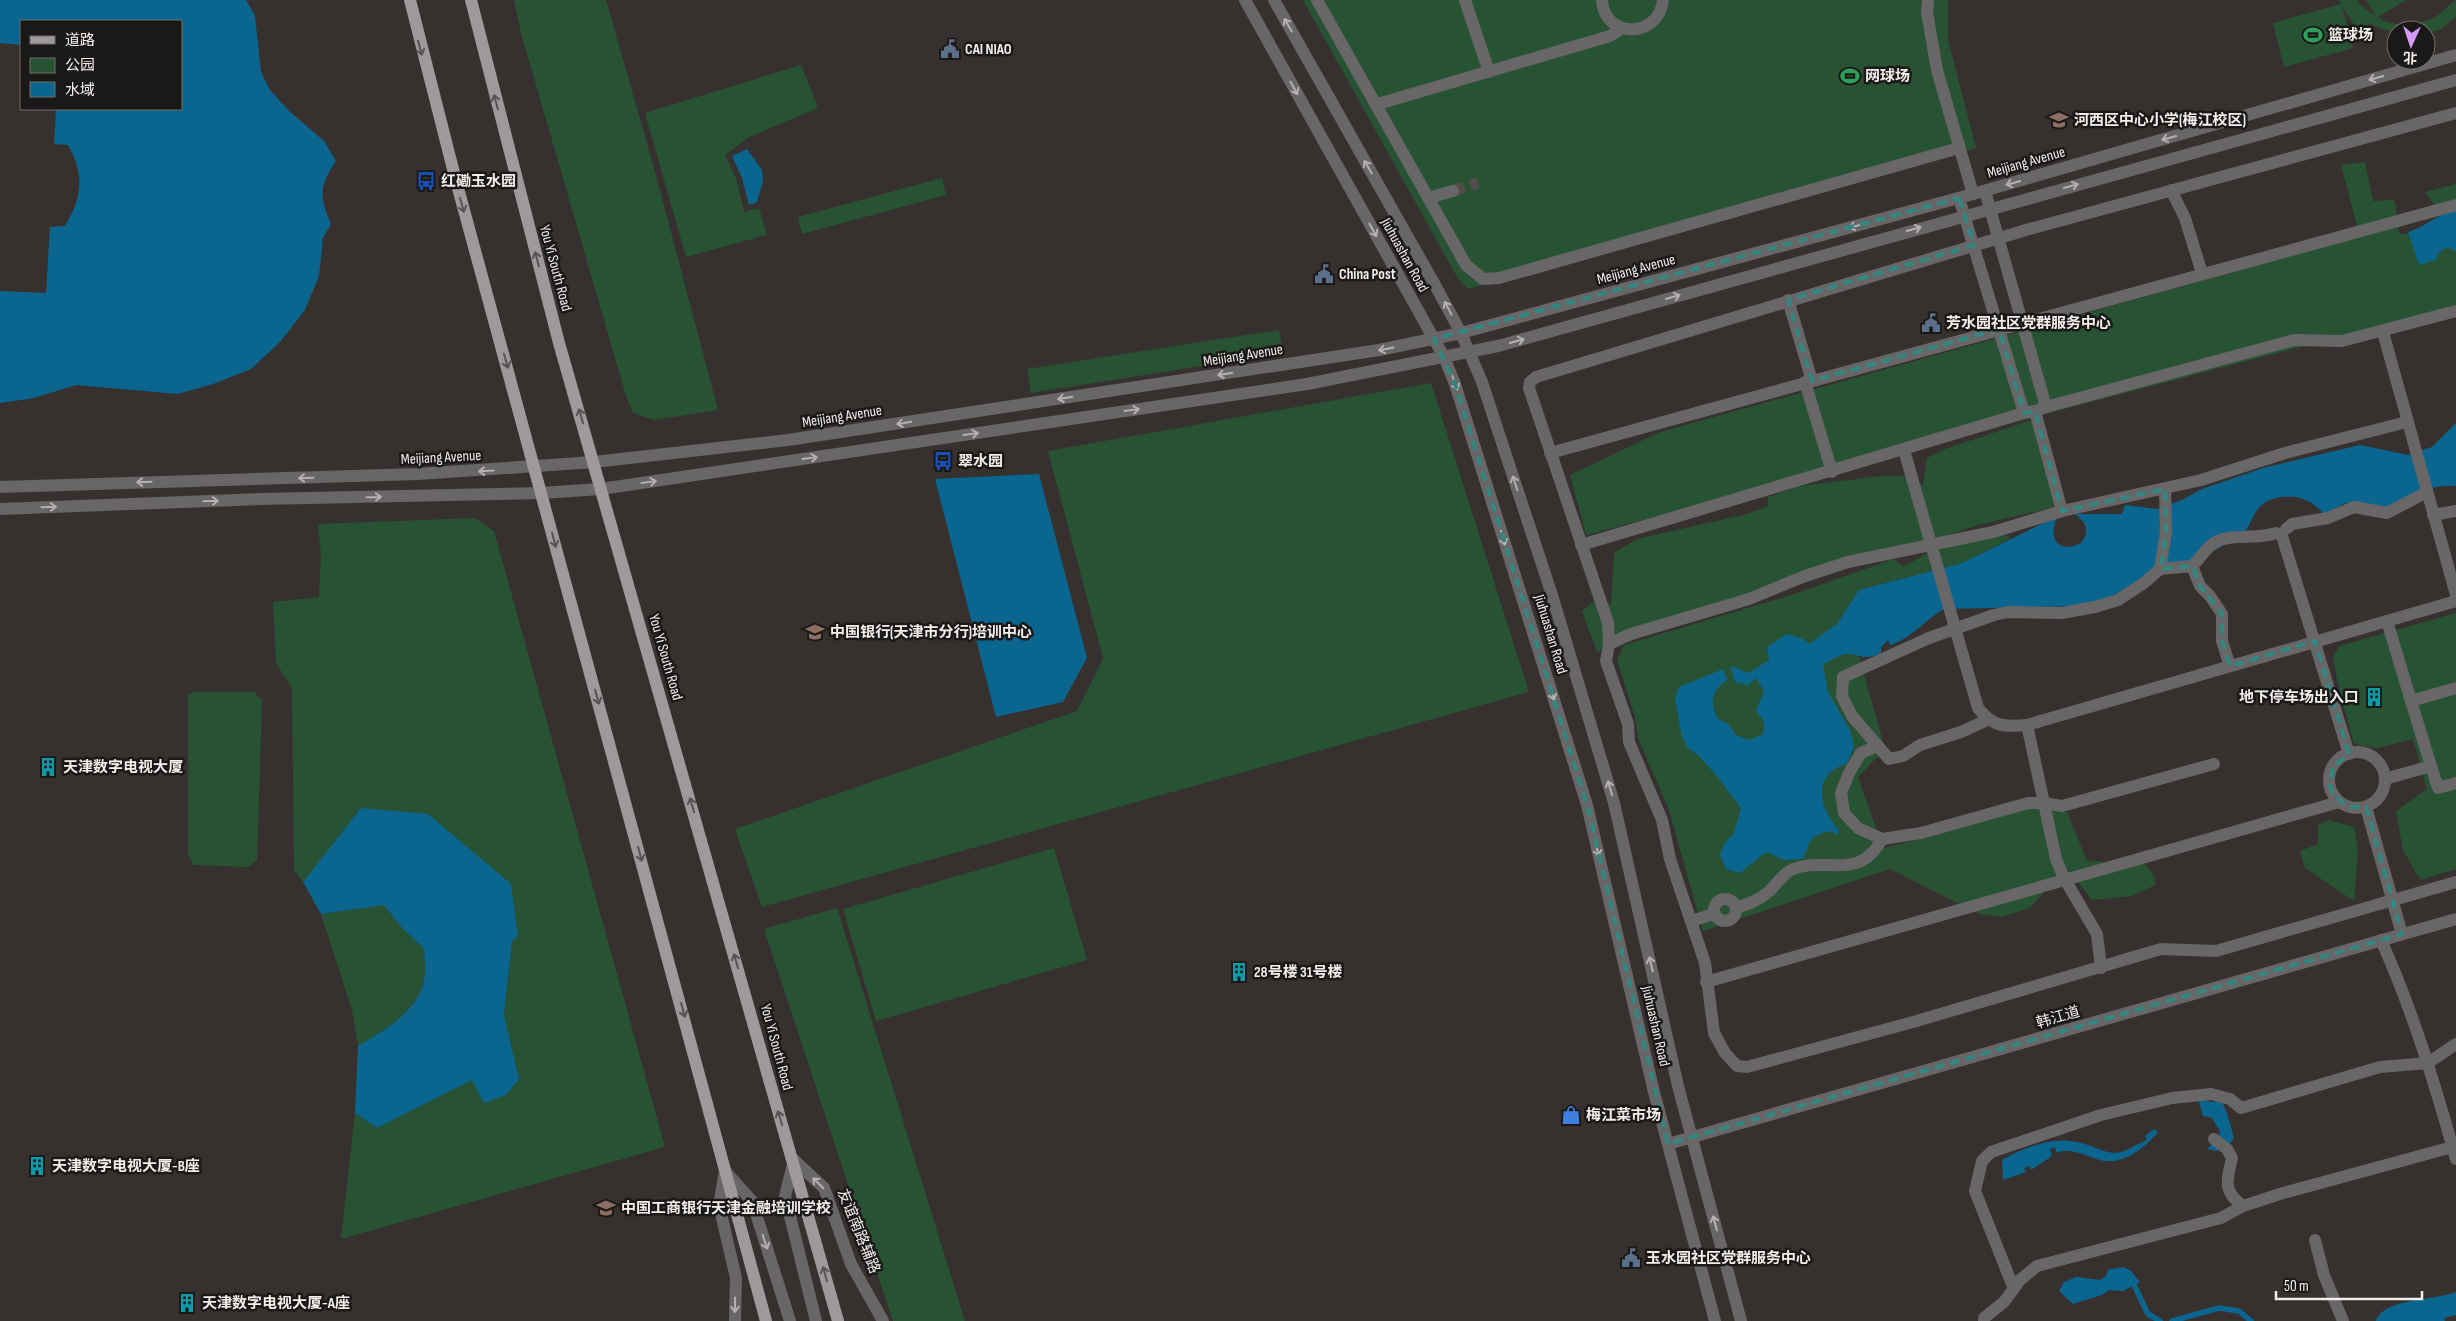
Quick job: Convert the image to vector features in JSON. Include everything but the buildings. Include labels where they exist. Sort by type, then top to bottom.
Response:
[{"type":"main road","points":[[410,0],[455,177],[766,1321]]},
{"type":"main road","name":"You Yi South Road","points":[[471,0],[559,343],[773,1096],[794,1160],[838,1321]]},
{"type":"street","name":"Jiuhuashan Road","points":[[1245,0],[1444,357],[1455,384],[1587,805],[1668,1144],[1715,1321]]},
{"type":"street","name":"Jiuhuashan Road","points":[[1274,0],[1461,333],[1482,382],[1549,586],[1614,803],[1692,1139],[1741,1321]]},
{"type":"street","points":[[1317,0],[1378,104],[1466,265],[1483,279],[1491,279],[1959,148]]},
{"type":"street","points":[[1465,0],[1489,72]]},
{"type":"street","points":[[1602,0],[1606,16],[1622,28],[1632,30],[1651,24],[1658,16],[1663,0]]},
{"type":"street","points":[[1928,0],[1927,12],[1937,70],[1959,148],[1979,193],[1990,208],[2023,323],[2035,410],[2062,511]]},
{"type":"street","points":[[1378,104],[1610,36],[1622,28]]},
{"type":"street","name":"Meijiang Avenue","points":[[0,486],[418,474],[535,468],[788,440],[1352,354],[1461,333],[1979,193],[2456,55]]},
{"type":"street","points":[[0,509],[260,499],[541,493],[601,489],[1307,384],[1498,346],[1964,215],[2456,80]]},
{"type":"street","points":[[2456,113],[1999,238],[1788,300],[1536,377],[1530,382],[1529,388],[1608,624],[1609,644],[1606,661],[1628,724],[1629,742],[1662,820],[1670,858],[1705,963],[1714,1033],[1725,1053],[1737,1066],[1747,1067],[2101,968],[2161,949],[2216,951],[2456,882]]},
{"type":"street","points":[[2171,190],[2185,218],[2202,273]]},
{"type":"street","points":[[1428,198],[1453,191]]},
{"type":"street","points":[[1959,198],[1998,329],[2035,410]]},
{"type":"street","points":[[1550,452],[2456,205]]},
{"type":"street","points":[[1788,300],[1832,472]]},
{"type":"street","points":[[1581,546],[2035,410],[2294,340],[2342,342],[2456,311]]},
{"type":"street","points":[[2383,332],[2456,595]]},
{"type":"street","points":[[1609,644],[1631,634],[1748,599],[1805,576],[1848,562],[1994,532],[2062,511],[2201,480],[2285,453],[2407,422]]},
{"type":"street","points":[[1904,450],[1978,708],[1987,720],[2005,726],[2027,725],[2456,601]]},
{"type":"street","points":[[2160,569],[2166,532],[2165,489]]},
{"type":"street","points":[[1987,720],[1961,732],[1920,745],[1903,756],[1888,760],[1852,716],[1842,696],[1843,677],[1955,629],[2008,612],[2062,613],[2118,600],[2144,583],[2160,569],[2192,566],[2213,543],[2224,538],[2264,537],[2282,533],[2292,524],[2328,518],[2354,507],[2387,513],[2426,492]]},
{"type":"street","points":[[2433,516],[2456,511]]},
{"type":"street","points":[[2282,533],[2349,754]]},
{"type":"street","points":[[2192,566],[2200,586],[2210,596],[2222,614],[2222,641],[2230,666]]},
{"type":"street","points":[[2386,621],[2438,788],[2456,783]]},
{"type":"street","points":[[2411,701],[2456,688]]},
{"type":"street","points":[[2027,725],[2054,850],[2064,878],[2097,934],[2101,968]]},
{"type":"street","points":[[1877,746],[1862,753],[1841,793],[1844,812],[1858,828],[1882,839],[1921,832],[2028,803],[2062,806],[2214,764]]},
{"type":"street","points":[[2364,753],[2372,757],[2383,770],[2385,779],[2380,796],[2366,807],[2348,807],[2334,795],[2330,776],[2339,760],[2349,754],[2364,753]]},
{"type":"street","points":[[2385,779],[2431,766]]},
{"type":"street","points":[[1706,982],[2064,878],[2340,802]]},
{"type":"street","points":[[2366,807],[2402,934]]},
{"type":"street","points":[[1691,921],[1714,914],[1719,919],[1726,921],[1732,918],[1736,908],[1766,895],[1790,870],[1811,866],[1845,866],[1864,861],[1878,847],[1882,839]]},
{"type":"street","name":"韩江道","points":[[1668,1144],[1692,1139],[2456,919]]},
{"type":"street","points":[[1984,1321],[1984,1318],[2004,1302],[2037,1266],[2220,1218],[2242,1206],[2455,1151],[2428,1063],[2398,979],[2381,940]]},
{"type":"street","points":[[2014,1289],[1975,1191],[1982,1161],[1992,1152],[2101,1114],[2172,1098],[2211,1094],[2230,1099],[2240,1108],[2380,1066],[2428,1063],[2456,1044]]},
{"type":"street","points":[[2214,1139],[2227,1149],[2232,1158],[2227,1180],[2228,1188],[2231,1198],[2242,1206]]},
{"type":"street","points":[[794,1160],[785,1196],[816,1321]]},
{"type":"street","name":"友谊南路辅路","points":[[794,1160],[824,1188],[851,1264],[883,1321]]},
{"type":"street","points":[[725,1171],[719,1205],[736,1278],[735,1321]]},
{"type":"street","points":[[725,1171],[752,1201],[790,1321]]},
{"type":"street","points":[[2316,1240],[2324,1275],[2343,1321]]},
{"type":"highlighted area","points":[[1959,198],[1974,245],[1788,300],[1812,381],[1999,329],[2024,413],[2035,411],[2062,511],[2165,489],[2166,532],[2161,569],[2192,566],[2200,586],[2222,614],[2222,641],[2230,666],[2315,641],[2349,754],[2333,767],[2330,786],[2334,795],[2348,807],[2366,807],[2402,934],[1668,1144],[1587,805],[1455,384],[1434,339]]},
{"type":"green space","points":[[514,0],[606,0],[654,168],[718,410],[654,420],[633,413],[626,396],[521,33]]},
{"type":"green space","points":[[1303,0],[1948,0],[1948,40],[1976,148],[1468,289],[1457,277]]},
{"type":"green space","name":"篮球场","points":[[2339,0],[2357,0],[2360,5],[2376,16],[2366,0],[2406,0],[2378,17],[2386,21],[2386,30],[2368,23],[2375,35],[2365,41],[2342,6],[2353,48],[2284,67],[2273,23],[2341,4]]},
{"type":"green space","name":"篮球场","points":[[2456,0],[2456,17],[2436,31],[2436,20],[2429,20],[2441,13]]},
{"type":"green space","points":[[801,65],[818,108],[749,137],[725,155],[737,181],[744,212],[759,208],[767,235],[686,257],[645,113]]},
{"type":"green space","points":[[2365,162],[2373,201],[2394,200],[2397,226],[2400,234],[2455,234],[2425,192],[2456,184],[2456,306],[1586,535],[1570,475],[1660,432],[2360,237],[2341,165]]},
{"type":"green space","points":[[942,178],[946,195],[802,234],[798,217]]},
{"type":"green space","points":[[1279,330],[1283,353],[1031,393],[1027,369]]},
{"type":"green space","points":[[1431,383],[1529,692],[762,907],[735,829],[1077,711],[1103,658],[1048,451]]},
{"type":"green space","points":[[2032,420],[2056,507],[1978,525],[1597,652],[1582,611],[1593,602],[1611,604],[1614,553],[1637,539],[1747,514],[1768,506],[1768,497],[1800,486],[1882,476],[1907,476],[1923,485],[1927,458],[1945,449]]},
{"type":"green space","points":[[475,518],[494,531],[665,1147],[341,1239],[355,1113],[377,1128],[472,1080],[519,1079],[504,1015],[512,941],[361,808],[303,882],[294,870],[292,688],[276,663],[273,602],[319,597],[321,555],[318,524]]},
{"type":"green space","points":[[2004,534],[2011,538],[1962,563],[1859,590],[1846,610],[1885,749],[1858,777],[1883,848],[1925,838],[2025,807],[2067,812],[2087,861],[2145,864],[2155,877],[2155,885],[2132,896],[2092,900],[2077,881],[2053,882],[2030,908],[2002,917],[1979,914],[1890,869],[1703,931],[1669,810],[1638,738],[1635,717],[1617,660],[1624,645],[1791,595],[1894,559],[1903,567],[1938,547]]},
{"type":"green space","points":[[2456,613],[2456,869],[2420,880],[2403,850],[2396,811],[2427,789],[2413,739],[2377,748],[2354,744],[2333,658],[2339,646]]},
{"type":"green space","points":[[193,692],[254,692],[262,700],[257,860],[248,867],[194,865],[188,854],[188,695]]},
{"type":"green space","points":[[2328,820],[2354,827],[2358,849],[2354,901],[2305,868],[2300,851],[2318,844],[2318,825]]},
{"type":"green space","points":[[1054,848],[1087,960],[876,1021],[843,909]]},
{"type":"green space","points":[[384,905],[402,928],[424,949],[425,970],[423,986],[410,1008],[401,1017],[380,1033],[358,1046],[352,1010],[321,914]]},
{"type":"green space","points":[[837,908],[965,1321],[893,1321],[764,929]]},
{"type":"water","points":[[0,0],[246,0],[255,16],[261,72],[270,90],[289,111],[324,141],[336,161],[326,177],[323,191],[324,206],[331,224],[323,238],[319,276],[305,310],[280,342],[251,369],[216,383],[178,394],[76,385],[34,398],[0,403],[0,291],[46,293],[50,227],[65,226],[71,216],[78,196],[79,176],[68,145],[54,144],[56,110],[182,110],[182,20],[20,20],[20,45],[0,43]]},
{"type":"water","points":[[747,149],[762,170],[763,181],[757,202],[749,205],[742,178],[732,156]]},
{"type":"water","points":[[2456,210],[2456,252],[2450,248],[2443,249],[2437,255],[2436,260],[2419,265],[2408,232]]},
{"type":"water","points":[[2456,423],[2456,486],[2428,489],[2388,510],[2345,503],[2324,515],[2314,504],[2300,498],[2277,498],[2259,507],[2242,534],[2208,554],[2100,601],[2084,606],[1944,609],[1906,638],[1890,645],[1888,640],[1881,647],[1881,653],[1875,656],[1866,657],[1846,654],[1823,664],[1828,692],[1850,730],[1854,746],[1847,764],[1835,769],[1823,783],[1823,802],[1832,822],[1839,830],[1837,835],[1831,831],[1817,835],[1811,840],[1802,859],[1784,860],[1766,852],[1740,873],[1726,869],[1720,854],[1725,843],[1734,833],[1741,808],[1716,775],[1699,756],[1688,748],[1682,737],[1675,699],[1679,687],[1723,669],[1727,680],[1718,688],[1713,697],[1713,706],[1717,718],[1728,724],[1736,735],[1749,740],[1763,734],[1763,721],[1756,711],[1764,691],[1756,678],[1748,685],[1735,682],[1730,666],[1749,673],[1769,660],[1767,647],[1787,634],[1803,639],[1809,644],[1837,624],[1859,590],[1962,563],[2058,516],[2053,531],[2054,537],[2061,545],[2067,547],[2074,546],[2082,542],[2086,534],[2086,526],[2074,514],[2122,514],[2125,505],[2157,509],[2182,500],[2202,489],[2263,468],[2360,445],[2408,455],[2432,447]]},
{"type":"water","points":[[1039,474],[1087,658],[1063,702],[996,717],[935,479]]},
{"type":"water","points":[[361,808],[428,814],[511,884],[518,936],[512,941],[504,1015],[519,1079],[506,1095],[484,1103],[472,1080],[377,1128],[355,1113],[358,1046],[391,1025],[410,1008],[423,986],[425,970],[424,949],[402,928],[384,905],[321,914],[303,882]]},
{"type":"water","points":[[2206,1100],[2211,1102],[2221,1101],[2227,1113],[2234,1137],[2230,1144],[2217,1151],[2207,1149],[2219,1138],[2220,1131],[2212,1118],[2203,1116],[2199,1101]]},
{"type":"water","points":[[2154,1129],[2158,1132],[2148,1143],[2121,1159],[2106,1161],[2069,1151],[2057,1153],[2055,1147],[2050,1149],[2052,1156],[2031,1170],[2029,1166],[2024,1168],[2026,1172],[2003,1180],[2002,1160],[2028,1147],[2048,1142],[2067,1141],[2118,1153],[2147,1140],[2145,1136]]},
{"type":"water","points":[[2123,1267],[2131,1271],[2140,1282],[2123,1291],[2109,1290],[2102,1295],[2073,1304],[2059,1291],[2064,1282],[2076,1277],[2100,1280],[2106,1276],[2108,1270]]},
{"type":"water","points":[[2456,1292],[2456,1315],[2444,1318],[2445,1321],[2376,1321],[2381,1313],[2399,1304]]},
{"type":"waterway","points":[[2134,1285],[2148,1314],[2160,1321]]},
{"type":"waterway","points":[[2172,1321],[2219,1308],[2239,1311],[2251,1321]]},
{"type":"tunnel","points":[[1453,191],[1478,183]]},
{"type":"place","name":"篮球场","points":[[2313,35]]},
{"type":"place","name":"CAI NIAO","points":[[950,49]]},
{"type":"place","name":"网球场","points":[[1850,76]]},
{"type":"place","name":"河西区中心小学(梅江校区)","points":[[2059,120]]},
{"type":"place","name":"红磡玉水园","points":[[426,181]]},
{"type":"place","name":"China Post","points":[[1324,274]]},
{"type":"place","name":"芳水园社区党群服务中心","points":[[1931,323]]},
{"type":"place","name":"翠水园","points":[[943,461]]},
{"type":"place","name":"中国银行(天津市分行)培训中心","points":[[815,632]]},
{"type":"place","name":"地下停车场出入口","points":[[2374,697]]},
{"type":"place","name":"天津数字电视大厦","points":[[48,767]]},
{"type":"place","name":"28号楼 31号楼","points":[[1239,972]]},
{"type":"place","name":"梅江菜市场","points":[[1571,1115]]},
{"type":"place","name":"天津数字电视大厦-B座","points":[[37,1166]]},
{"type":"place","name":"中国工商银行天津金融培训学校","points":[[606,1208]]},
{"type":"place","name":"玉水园社区党群服务中心","points":[[1631,1258]]},
{"type":"place","name":"天津数字电视大厦-A座","points":[[187,1303]]}]
